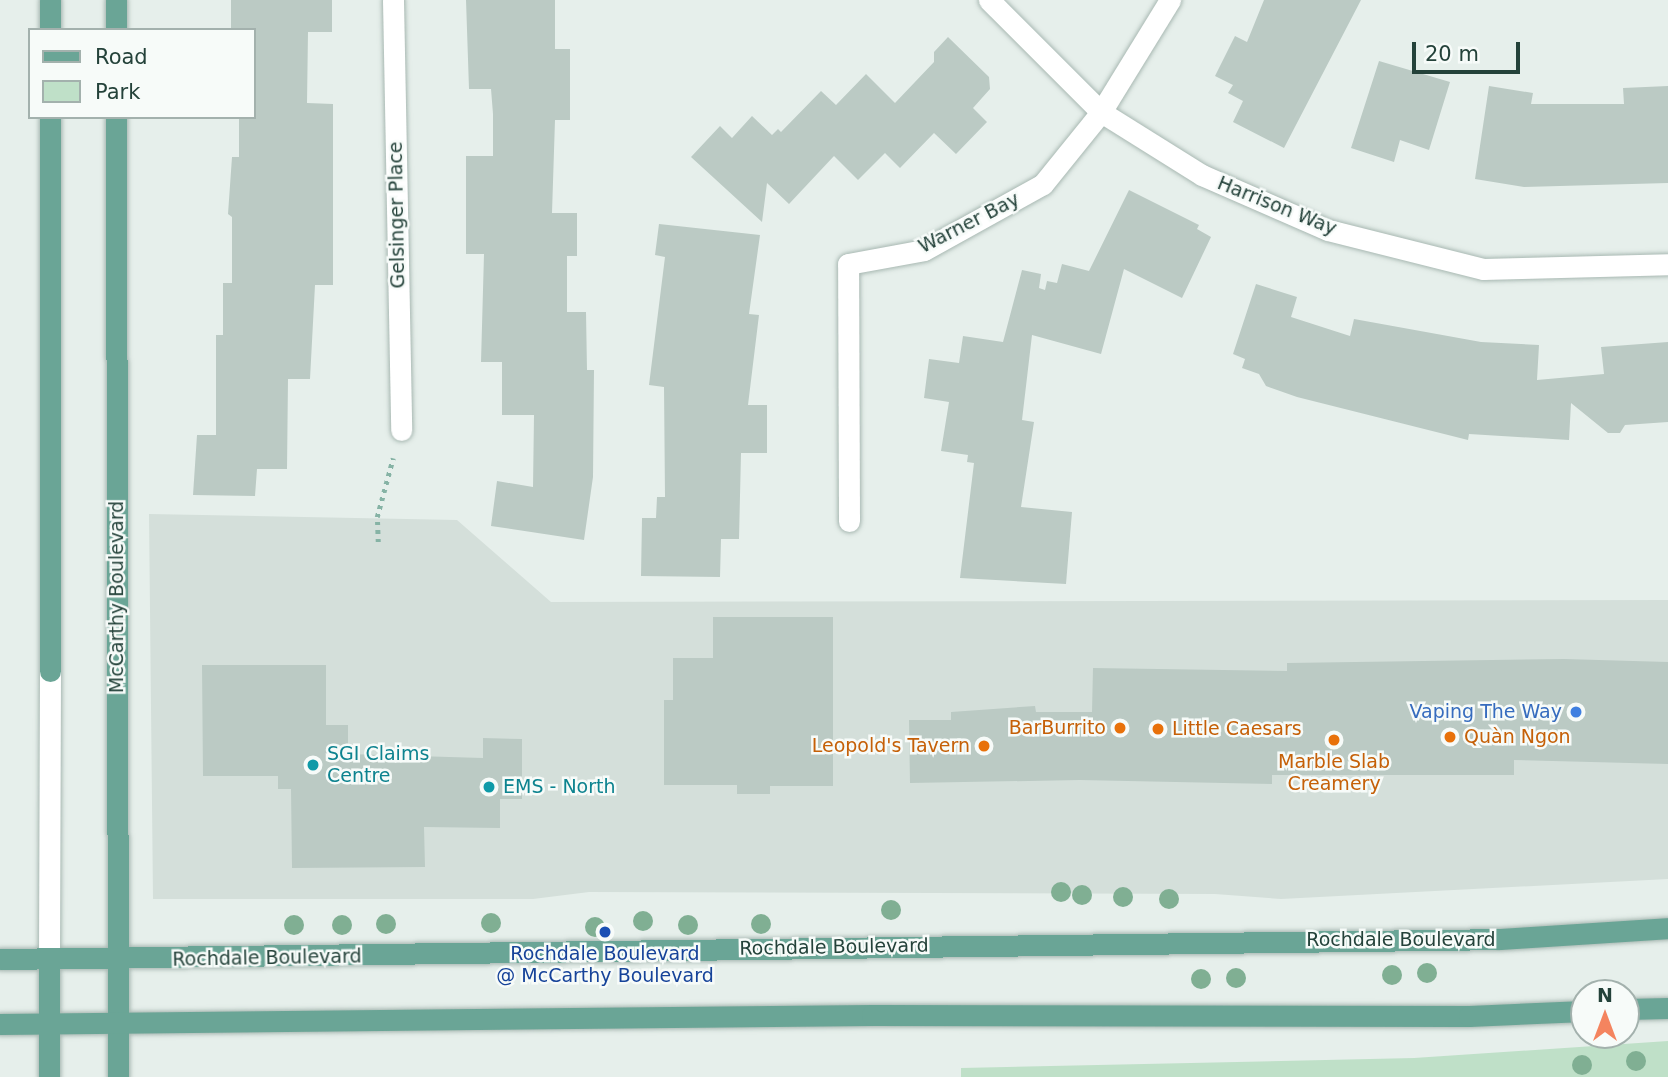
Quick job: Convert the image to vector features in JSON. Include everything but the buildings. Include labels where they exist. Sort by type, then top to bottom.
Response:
[{"type":"main road","points":[[50,0],[50,28]]},
{"type":"main road","points":[[116,0],[116,28]]},
{"type":"main road","points":[[50,119],[50,671]]},
{"type":"main road","name":"McCarthy Boulevard","points":[[116,119],[118,1077]]},
{"type":"main road","name":"Rochdale Boulevard","points":[[0,959],[118,961],[1499,939],[1668,928]]},
{"type":"main road","points":[[49,959],[49,1077]]},
{"type":"main road","points":[[1640,1009],[1668,1008]]},
{"type":"main road","points":[[0,1024],[872,1014],[1469,1016],[1570,1012]]},
{"type":"street","name":"Gelsinger Place","points":[[393,0],[401,430]]},
{"type":"street","name":"Harrison Way","points":[[989,0],[1101,112],[1202,175],[1328,230],[1483,269],[1668,264]]},
{"type":"street","points":[[1101,112],[1170,0]]},
{"type":"street","name":"Warner Bay","points":[[849,521],[848,264],[924,250],[1043,184],[1101,112]]},
{"type":"street","points":[[49,959],[50,671]]},
{"type":"path","points":[[378,542],[377,517],[401,430]]},
{"type":"shaded area","points":[[149,514],[457,520],[551,602],[1668,600],[1668,879],[1281,899],[1215,894],[589,892],[533,899],[153,899]]},
{"type":"green space","points":[[1668,1041],[1668,1077],[961,1077],[961,1068],[1414,1058],[1570,1048],[1640,1049],[1640,1043]]},
{"type":"place","name":"Vaping The Way","points":[[1576,712]]},
{"type":"place","name":"BarBurrito","points":[[1120,728]]},
{"type":"place","name":"Little Caesars","points":[[1158,729]]},
{"type":"place","name":"Quàn Ngon","points":[[1450,737]]},
{"type":"place","name":"Marble Slab Creamery","points":[[1334,740]]},
{"type":"place","name":"Leopold's Tavern","points":[[984,746]]},
{"type":"place","name":"SGI Claims Centre","points":[[313,765]]},
{"type":"place","name":"EMS - North","points":[[489,787]]},
{"type":"place","name":"Rochdale Boulevard @ McCarthy Boulevard","points":[[605,932]]}]
